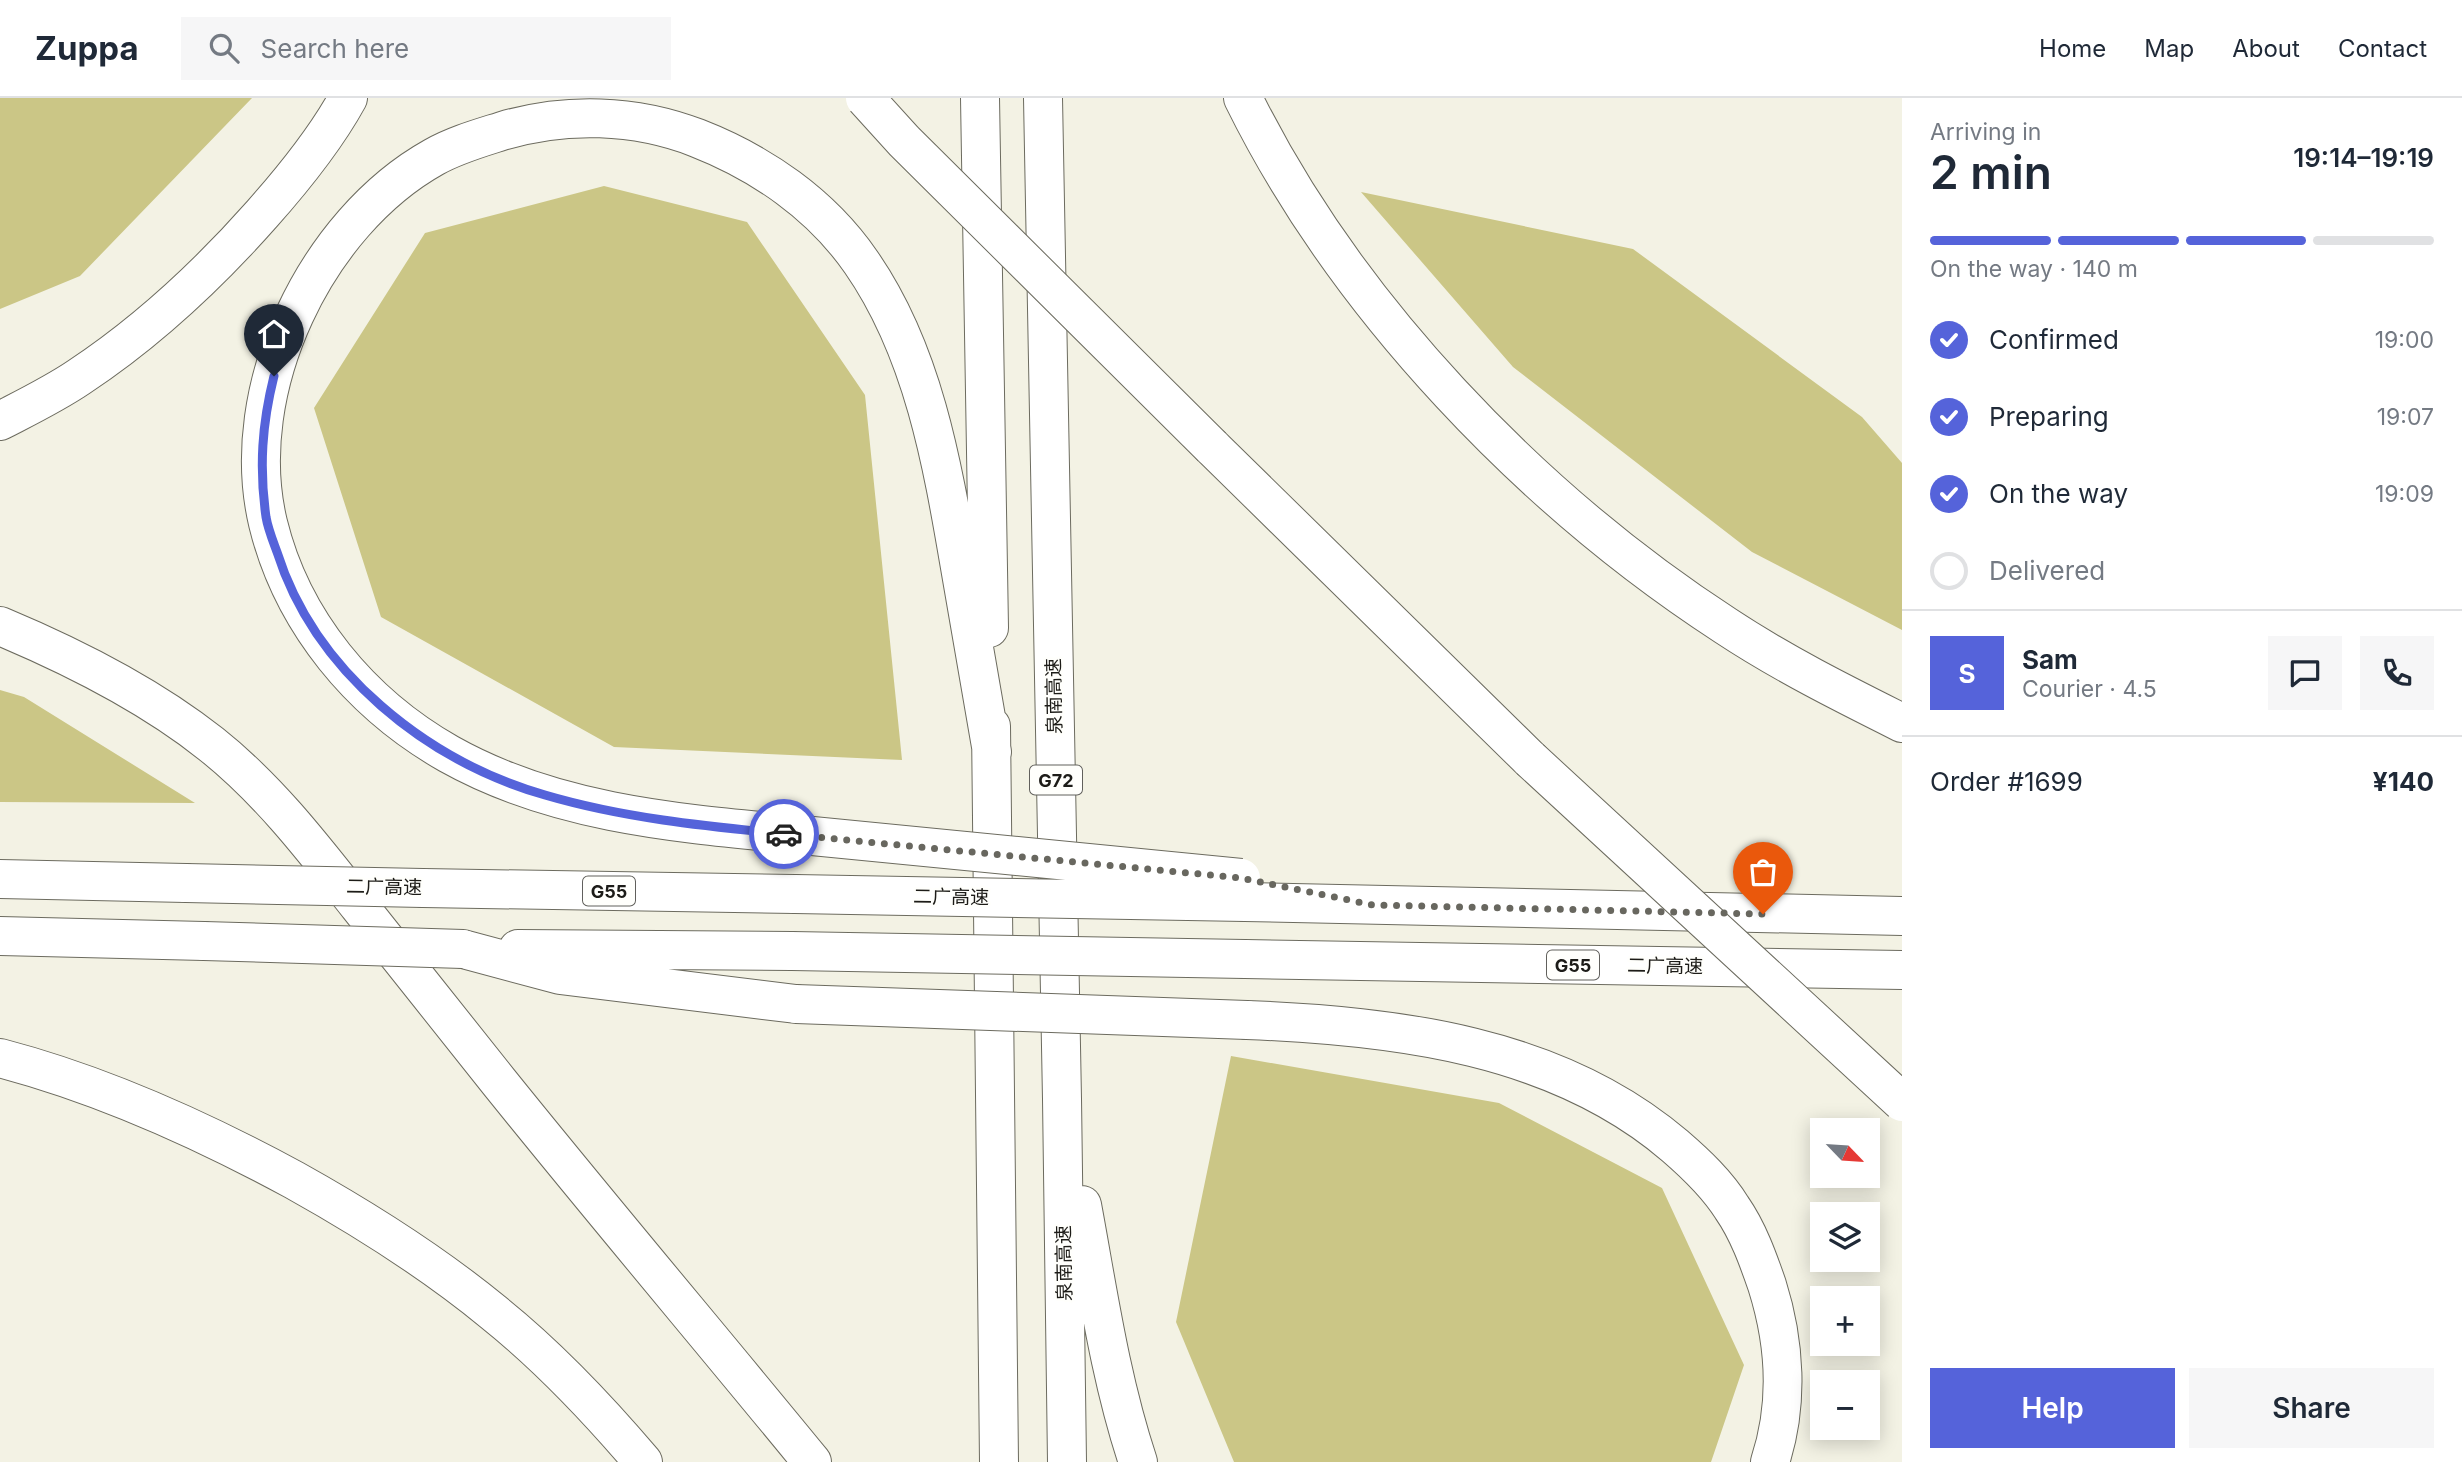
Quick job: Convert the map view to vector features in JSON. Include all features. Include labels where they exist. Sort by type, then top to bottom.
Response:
[{"type":"highway","points":[[0,421],[78,378],[198,281],[236,243],[310,157],[348,98]]},
{"type":"highway","points":[[865,98],[904,141],[1530,759],[1902,1102]]},
{"type":"highway","points":[[980,98],[992,752],[999,1462]]},
{"type":"highway","name":"泉南高速","points":[[1043,98],[1067,1462]]},
{"type":"highway","points":[[1243,98],[1297,193],[1341,259],[1436,377],[1540,482],[1598,532],[1726,626],[1798,670],[1902,723]]},
{"type":"highway","points":[[992,752],[948,497],[923,397],[908,349],[886,303],[860,259],[829,222],[765,171],[727,150],[645,122],[603,118],[560,120],[517,127],[436,155],[397,182],[358,216],[326,257],[300,299],[279,356],[264,415],[261,467],[267,519],[282,568],[304,616],[333,656],[369,695],[408,729],[451,755],[498,778],[542,795],[598,809],[705,826],[792,834],[1243,890]]},
{"type":"highway","points":[[0,626],[55,648],[113,679],[211,744],[254,783],[298,829],[501,1084],[812,1462]]},
{"type":"highway","name":"二广高速","points":[[0,878],[795,894],[1243,890],[1373,905],[1902,916]]},
{"type":"highway","name":"二广高速","points":[[0,936],[463,949],[792,951],[1902,970]]},
{"type":"highway","points":[[463,949],[560,975],[796,1004],[1303,1022],[1404,1033],[1501,1054],[1543,1069],[1630,1111],[1702,1170],[1733,1209],[1761,1266],[1782,1348],[1782,1401],[1770,1462]]},
{"type":"highway","points":[[0,1058],[92,1086],[206,1135],[264,1164],[380,1230],[440,1270],[496,1313],[578,1390],[643,1462]]},
{"type":"highway","points":[[1062,1099],[1111,1362],[1123,1416],[1138,1462]]},
{"type":"shaded area","points":[[0,98],[252,98],[80,276],[0,309]]},
{"type":"shaded area","points":[[604,186],[747,222],[865,395],[902,760],[614,747],[381,617],[314,408],[425,233]]},
{"type":"shaded area","points":[[1361,192],[1633,249],[1862,417],[1902,463],[1902,630],[1752,552],[1513,367]]},
{"type":"shaded area","points":[[0,690],[24,697],[195,803],[0,802]]},
{"type":"shaded area","points":[[1231,1056],[1499,1103],[1662,1188],[1744,1365],[1711,1462],[1234,1462],[1176,1322]]},
{"type":"way so far","points":[[784,834],[1241,878],[1373,905],[1763,914]]},
{"type":"route","points":[[274,376],[264,415],[261,467],[267,519],[282,568],[304,616],[333,656],[369,695],[408,729],[451,755],[498,778],[542,795],[654,819],[784,834]]}]
